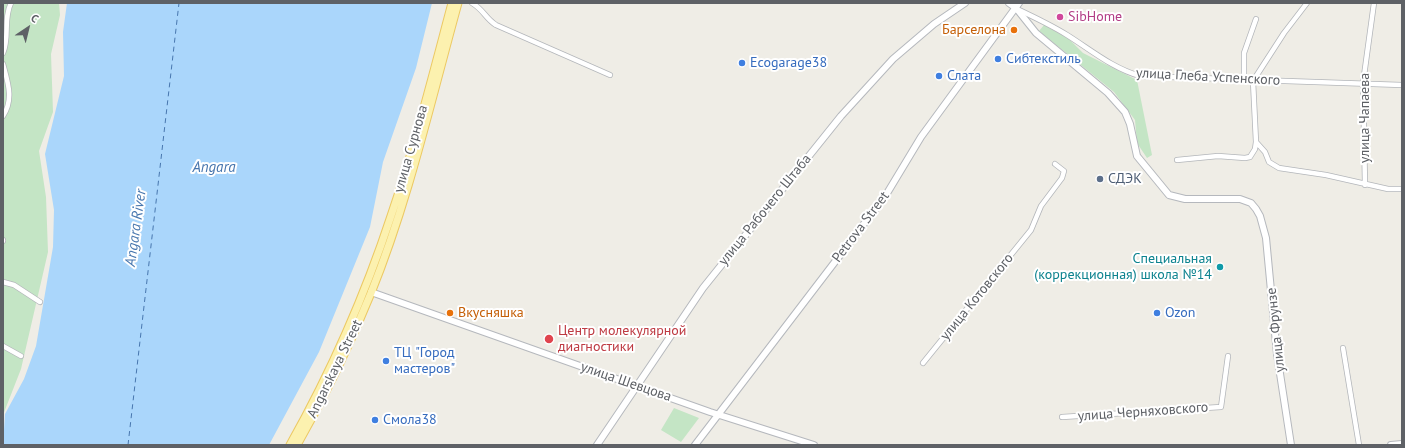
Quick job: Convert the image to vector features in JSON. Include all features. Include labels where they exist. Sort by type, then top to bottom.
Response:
[{"type":"main road","name":"улица Сурнова","points":[[290,445],[334,361],[364,292],[391,216],[413,146],[452,3]]},
{"type":"main road","name":"улица Сурнова","points":[[372,292],[418,151],[458,3]]},
{"type":"main road","name":"Angarskaya Street","points":[[297,445],[341,362],[372,292]]},
{"type":"street","points":[[3,54],[7,44],[6,13],[12,3]]},
{"type":"street","points":[[472,3],[481,8],[488,19],[496,25],[610,75]]},
{"type":"street","name":"улица Рабочего Штаба","points":[[597,445],[636,385],[703,288],[841,116],[893,59],[934,24],[965,3]]},
{"type":"street","points":[[1009,3],[1018,6]]},
{"type":"street","points":[[1177,160],[1218,156],[1250,157],[1255,149],[1256,142],[1254,81],[1284,33],[1307,3]]},
{"type":"street","name":"улица Чапаева","points":[[1365,185],[1363,83],[1374,3]]},
{"type":"street","name":"улица Глеба Успенского","points":[[1018,6],[1104,60],[1126,72],[1140,76],[1402,85]]},
{"type":"street","name":"улица Фрунзе","points":[[1018,6],[1036,33],[1108,93],[1125,112],[1130,124],[1137,156],[1169,195],[1184,199],[1240,199],[1251,203],[1260,216],[1266,238],[1277,354],[1291,445]]},
{"type":"street","name":"Petrova Street","points":[[695,445],[886,195],[921,137],[1018,6]]},
{"type":"street","points":[[1244,80],[1244,53],[1256,19]]},
{"type":"street","points":[[3,64],[10,93],[8,108],[3,116]]},
{"type":"street","points":[[1256,142],[1265,152],[1269,162],[1279,168],[1326,175],[1388,189],[1402,189]]},
{"type":"street","name":"улица Котовского","points":[[923,363],[1031,230],[1041,206],[1062,178],[1064,171],[1055,164]]},
{"type":"street","points":[[3,282],[14,285],[40,302]]},
{"type":"street","name":"улица Шевцова","points":[[372,292],[718,415],[814,445]]},
{"type":"street","points":[[3,346],[21,356]]},
{"type":"street","points":[[1343,348],[1359,445]]},
{"type":"street","name":"улица Черняховского","points":[[1062,417],[1221,407],[1228,356]]},
{"type":"street","points":[[1391,445],[1402,444]]},
{"type":"green space","points":[[3,3],[59,3],[60,15],[51,54],[53,112],[39,151],[46,197],[48,252],[21,369],[3,415]]},
{"type":"green space","points":[[1044,25],[1069,39],[1083,53],[1137,80],[1152,155],[1147,158],[1137,143],[1135,120],[1114,92],[1039,31]]},
{"type":"green space","points":[[674,408],[699,418],[681,442],[661,430]]},
{"type":"water","name":"Angara","points":[[67,3],[432,3],[416,68],[383,162],[370,227],[319,352],[269,445],[3,445],[5,414],[24,379],[36,346],[53,247],[54,210],[45,154],[64,76],[63,32]]},
{"type":"ferry route","points":[[128,445],[179,3]]},
{"type":"place","name":"SibHome","points":[[1060,17]]},
{"type":"place","name":"Барселона","points":[[1014,30]]},
{"type":"place","name":"Сибтекстиль","points":[[998,59]]},
{"type":"place","name":"Ecogarage38","points":[[742,63]]},
{"type":"place","name":"Слата","points":[[939,76]]},
{"type":"place","name":"СДЭК","points":[[1100,179]]},
{"type":"place","name":"Специальная (коррекционная) школа №14","points":[[1220,267]]},
{"type":"place","name":"Вкусняшка","points":[[450,313]]},
{"type":"place","name":"Ozon","points":[[1157,313]]},
{"type":"place","name":"Центр молекулярной диагностики","points":[[549,339]]},
{"type":"place","name":"ТЦ \"Город мастеров\"","points":[[386,361]]},
{"type":"place","name":"Смола38","points":[[375,420]]},
{"type":"water label","name":"Angara River","points":[[136,228]]}]
